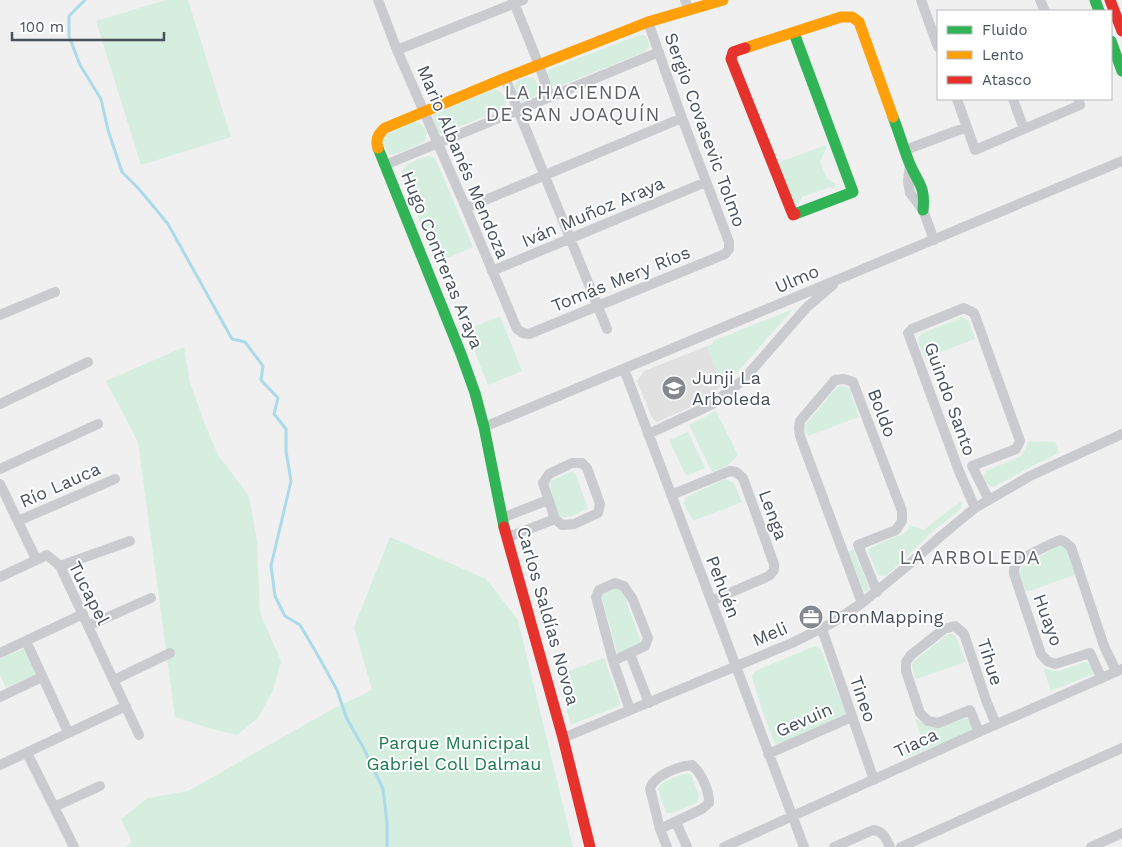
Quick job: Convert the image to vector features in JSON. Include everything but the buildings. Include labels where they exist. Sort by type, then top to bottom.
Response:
[{"type":"street","name":"Mario Albanés Mendoza","points":[[378,0],[397,50],[492,271],[517,328],[523,333]]},
{"type":"street","points":[[385,165],[377,144],[379,133],[385,128],[538,64],[687,5],[723,0]]},
{"type":"street","points":[[922,0],[937,44]]},
{"type":"street","points":[[1110,0],[1122,31]]},
{"type":"street","points":[[397,50],[517,1],[550,97]]},
{"type":"street","points":[[794,33],[852,192],[793,215],[731,59],[734,52],[841,17],[852,17],[858,22],[910,164],[922,186],[925,199],[923,210],[934,240]]},
{"type":"street","name":"Sergio Covasevic Tolmo","points":[[648,22],[729,242],[729,249]]},
{"type":"street","points":[[1112,44],[1122,71]]},
{"type":"street","name":"Hugo Contreras Araya","points":[[475,393],[385,165],[659,52]]},
{"type":"street","points":[[505,78],[607,329]]},
{"type":"street","points":[[957,100],[975,150],[1080,105],[1078,100]]},
{"type":"street","points":[[1013,100],[1024,129]]},
{"type":"street","points":[[466,208],[682,118]]},
{"type":"street","points":[[905,150],[967,127]]},
{"type":"street","name":"Ulmo","points":[[484,427],[1122,161]]},
{"type":"street","name":"Iván Muñoz Araya","points":[[492,271],[706,182]]},
{"type":"street","name":"Tomás Mery Ríos","points":[[523,333],[529,334],[725,254],[729,249]]},
{"type":"street","points":[[648,434],[707,408],[719,400],[743,380],[807,308],[840,279]]},
{"type":"street","points":[[0,315],[56,292]]},
{"type":"street","name":"Guindo Santo","points":[[959,472],[1016,449],[1020,442],[974,313],[964,308],[912,329],[908,333],[959,472],[975,508]]},
{"type":"street","points":[[0,404],[88,362]]},
{"type":"street","name":"Pehuén","points":[[624,369],[804,847]]},
{"type":"street","name":"Boldo","points":[[843,551],[896,530],[902,521],[902,511],[853,382],[844,379],[834,380],[800,421],[799,428],[800,436],[862,603]]},
{"type":"street","name":"Carlos Saldías Novoa","points":[[475,393],[484,427],[502,518],[563,738],[590,847]]},
{"type":"street","points":[[0,469],[98,424]]},
{"type":"street","name":"Meli","points":[[563,738],[822,629],[877,592],[975,508],[1030,476],[1122,434]]},
{"type":"street","points":[[572,463],[582,463],[587,468],[600,504],[598,514],[574,524],[562,525],[554,519],[543,483],[549,474],[572,463]]},
{"type":"street","name":"Guindo Santo","points":[[972,466],[989,500]]},
{"type":"street","name":"Lenga","points":[[671,495],[730,472],[736,472],[743,478],[774,564],[774,570],[769,576],[711,601]]},
{"type":"street","name":"Río Lauca","points":[[18,521],[115,479]]},
{"type":"street","points":[[0,485],[36,559],[0,577]]},
{"type":"street","points":[[502,518],[548,500]]},
{"type":"street","points":[[508,537],[554,519]]},
{"type":"street","name":"Huayo","points":[[1104,646],[1090,653],[1055,664],[1047,661],[1041,654],[1014,574],[1014,567],[1037,551],[1060,540],[1066,542],[1071,547],[1104,646],[1119,670]]},
{"type":"street","points":[[60,566],[130,541]]},
{"type":"street","points":[[858,545],[877,592]]},
{"type":"street","name":"Tucapel","points":[[36,559],[47,555],[60,566],[139,735]]},
{"type":"street","points":[[613,661],[645,646],[648,638],[633,600],[624,586],[615,583],[599,590],[596,597],[613,661],[630,710]]},
{"type":"street","points":[[88,626],[151,598]]},
{"type":"street","points":[[0,653],[83,614]]},
{"type":"street","name":"Tihue","points":[[987,703],[938,723],[928,721],[920,713],[906,671],[906,662],[911,655],[944,629],[955,626],[964,634],[996,724]]},
{"type":"street","name":"Tineo","points":[[822,629],[874,780]]},
{"type":"street","points":[[26,641],[68,732]]},
{"type":"street","points":[[114,680],[170,653]]},
{"type":"street","name":"Huayo","points":[[1090,653],[1102,678]]},
{"type":"street","points":[[630,654],[649,703]]},
{"type":"street","name":"Tiaca","points":[[724,847],[1119,670]]},
{"type":"street","points":[[0,685],[2,696],[42,678]]},
{"type":"street","points":[[0,765],[126,706]]},
{"type":"street","points":[[970,710],[979,732]]},
{"type":"street","name":"Gevuin","points":[[768,754],[852,717]]},
{"type":"street","points":[[901,847],[1122,748]]},
{"type":"street","points":[[27,753],[74,847]]},
{"type":"street","points":[[660,830],[702,809],[709,803],[709,795],[698,770],[692,765],[684,765],[658,777],[650,788],[660,830],[666,847]]},
{"type":"street","points":[[54,807],[100,786]]},
{"type":"street","points":[[676,822],[687,847]]},
{"type":"street","points":[[834,847],[873,830],[878,830],[883,834],[890,847]]},
{"type":"street","points":[[1091,847],[1122,833]]},
{"type":"shaded area","name":"Junji La Arboleda","points":[[707,346],[722,385],[711,394],[712,398],[657,422],[652,418],[637,381],[644,371]]},
{"type":"green space","points":[[166,0],[188,0],[231,137],[141,165],[96,21]]},
{"type":"green space","points":[[639,35],[644,35],[648,41],[649,47],[645,52],[557,87],[550,85],[548,75],[550,69]]},
{"type":"green space","points":[[528,77],[534,78],[538,91],[535,96],[521,100],[515,93],[515,83]]},
{"type":"green space","points":[[495,89],[504,95],[506,101],[502,110],[443,133],[439,133],[434,129],[433,115]]},
{"type":"green space","points":[[415,122],[424,127],[427,133],[425,141],[396,154],[389,155],[382,139],[384,136]]},
{"type":"green space","points":[[826,145],[827,147],[820,162],[827,179],[836,184],[834,189],[829,187],[802,197],[798,205],[792,202],[777,163]]},
{"type":"green space","points":[[430,156],[435,158],[473,247],[435,263],[402,173],[410,163]]},
{"type":"green space","points":[[793,309],[743,366],[722,385],[707,346],[713,344],[713,341]]},
{"type":"green space","points":[[500,316],[522,371],[488,385],[466,330]]},
{"type":"green space","points":[[962,317],[969,321],[975,339],[925,358],[919,343],[921,334]]},
{"type":"green space","points":[[184,347],[190,383],[218,455],[249,496],[257,541],[260,613],[281,661],[273,690],[258,718],[237,735],[175,717],[138,442],[106,381]]},
{"type":"green space","points":[[844,386],[849,388],[859,417],[808,436],[804,427],[806,424],[837,387]]},
{"type":"green space","points":[[716,411],[738,455],[727,466],[712,472],[689,425]]},
{"type":"green space","points":[[688,432],[705,468],[686,476],[669,440]]},
{"type":"green space","points":[[1029,441],[1055,442],[1059,453],[994,487],[988,484],[983,476],[986,471],[1021,456]]},
{"type":"green space","points":[[573,471],[577,477],[588,509],[570,516],[558,516],[550,484],[551,481]]},
{"type":"green space","points":[[725,479],[734,483],[742,502],[693,521],[684,504],[686,497]]},
{"type":"green space","points":[[962,501],[961,508],[956,513],[932,532],[886,576],[878,575],[868,552],[869,549],[902,534],[907,531],[910,525],[924,530]]},
{"type":"green space","name":"Parque Municipal Gabriel Coll Dalmau","points":[[390,537],[486,579],[518,620],[573,847],[125,847],[132,842],[121,819],[148,798],[188,791],[331,710],[372,690],[354,627]]},
{"type":"green space","points":[[1060,545],[1067,549],[1075,575],[1026,592],[1018,573],[1022,567]]},
{"type":"green space","points":[[853,549],[870,590],[864,592],[848,552]]},
{"type":"green space","points":[[620,586],[642,645],[622,655],[617,653],[601,594]]},
{"type":"green space","points":[[948,634],[956,637],[966,662],[916,679],[912,668],[914,661]]},
{"type":"green space","points":[[815,646],[820,648],[847,716],[776,747],[752,677],[755,671]]},
{"type":"green space","points":[[25,648],[37,674],[6,688],[0,675],[0,659]]},
{"type":"green space","points":[[604,658],[620,702],[619,706],[573,724],[570,723],[558,675]]},
{"type":"green space","points":[[1085,662],[1092,666],[1093,674],[1051,691],[1043,668],[1054,671]]},
{"type":"green space","points":[[915,718],[929,727],[938,728],[965,718],[972,723],[973,731],[904,758],[900,750],[923,742]]},
{"type":"green space","points":[[690,774],[692,777],[699,795],[697,803],[668,813],[665,811],[658,788],[666,781]]},
{"type":"waterway","points":[[85,0],[69,16],[69,36],[80,65],[101,99],[108,130],[122,172],[168,224],[232,339],[245,342],[263,366],[261,380],[278,398],[274,414],[286,429],[286,451],[291,481],[271,566],[275,596],[285,616],[300,625],[316,652],[337,690],[347,719],[383,789],[387,823],[387,847]]},
{"type":"traffic: fast","points":[[1095,0],[1099,10]]},
{"type":"traffic: fast","points":[[794,33],[853,192],[795,214]]},
{"type":"traffic: fast","points":[[1112,44],[1122,71]]},
{"type":"traffic: fast","points":[[893,117],[909,162],[922,190],[923,210]]},
{"type":"traffic: fast","points":[[378,148],[475,393],[484,427],[504,527]]},
{"type":"traffic: slow","points":[[378,148],[378,137],[385,128],[505,78],[648,22],[723,0]]},
{"type":"traffic: slow","points":[[745,48],[841,17],[852,17],[859,22],[893,117]]},
{"type":"traffic: jam","points":[[1110,0],[1122,31]]},
{"type":"traffic: jam","points":[[745,48],[733,52],[731,59],[793,215],[795,214]]},
{"type":"traffic: jam","points":[[504,527],[563,738],[590,847]]},
{"type":"place","name":"Junji La Arboleda","points":[[674,388]]},
{"type":"place","name":"DronMapping","points":[[811,617]]},
{"type":"district","name":"LA HACIENDA DE SAN JOAQUÍN","points":[[573,103]]},
{"type":"district","name":"LA ARBOLEDA","points":[[970,557]]}]
